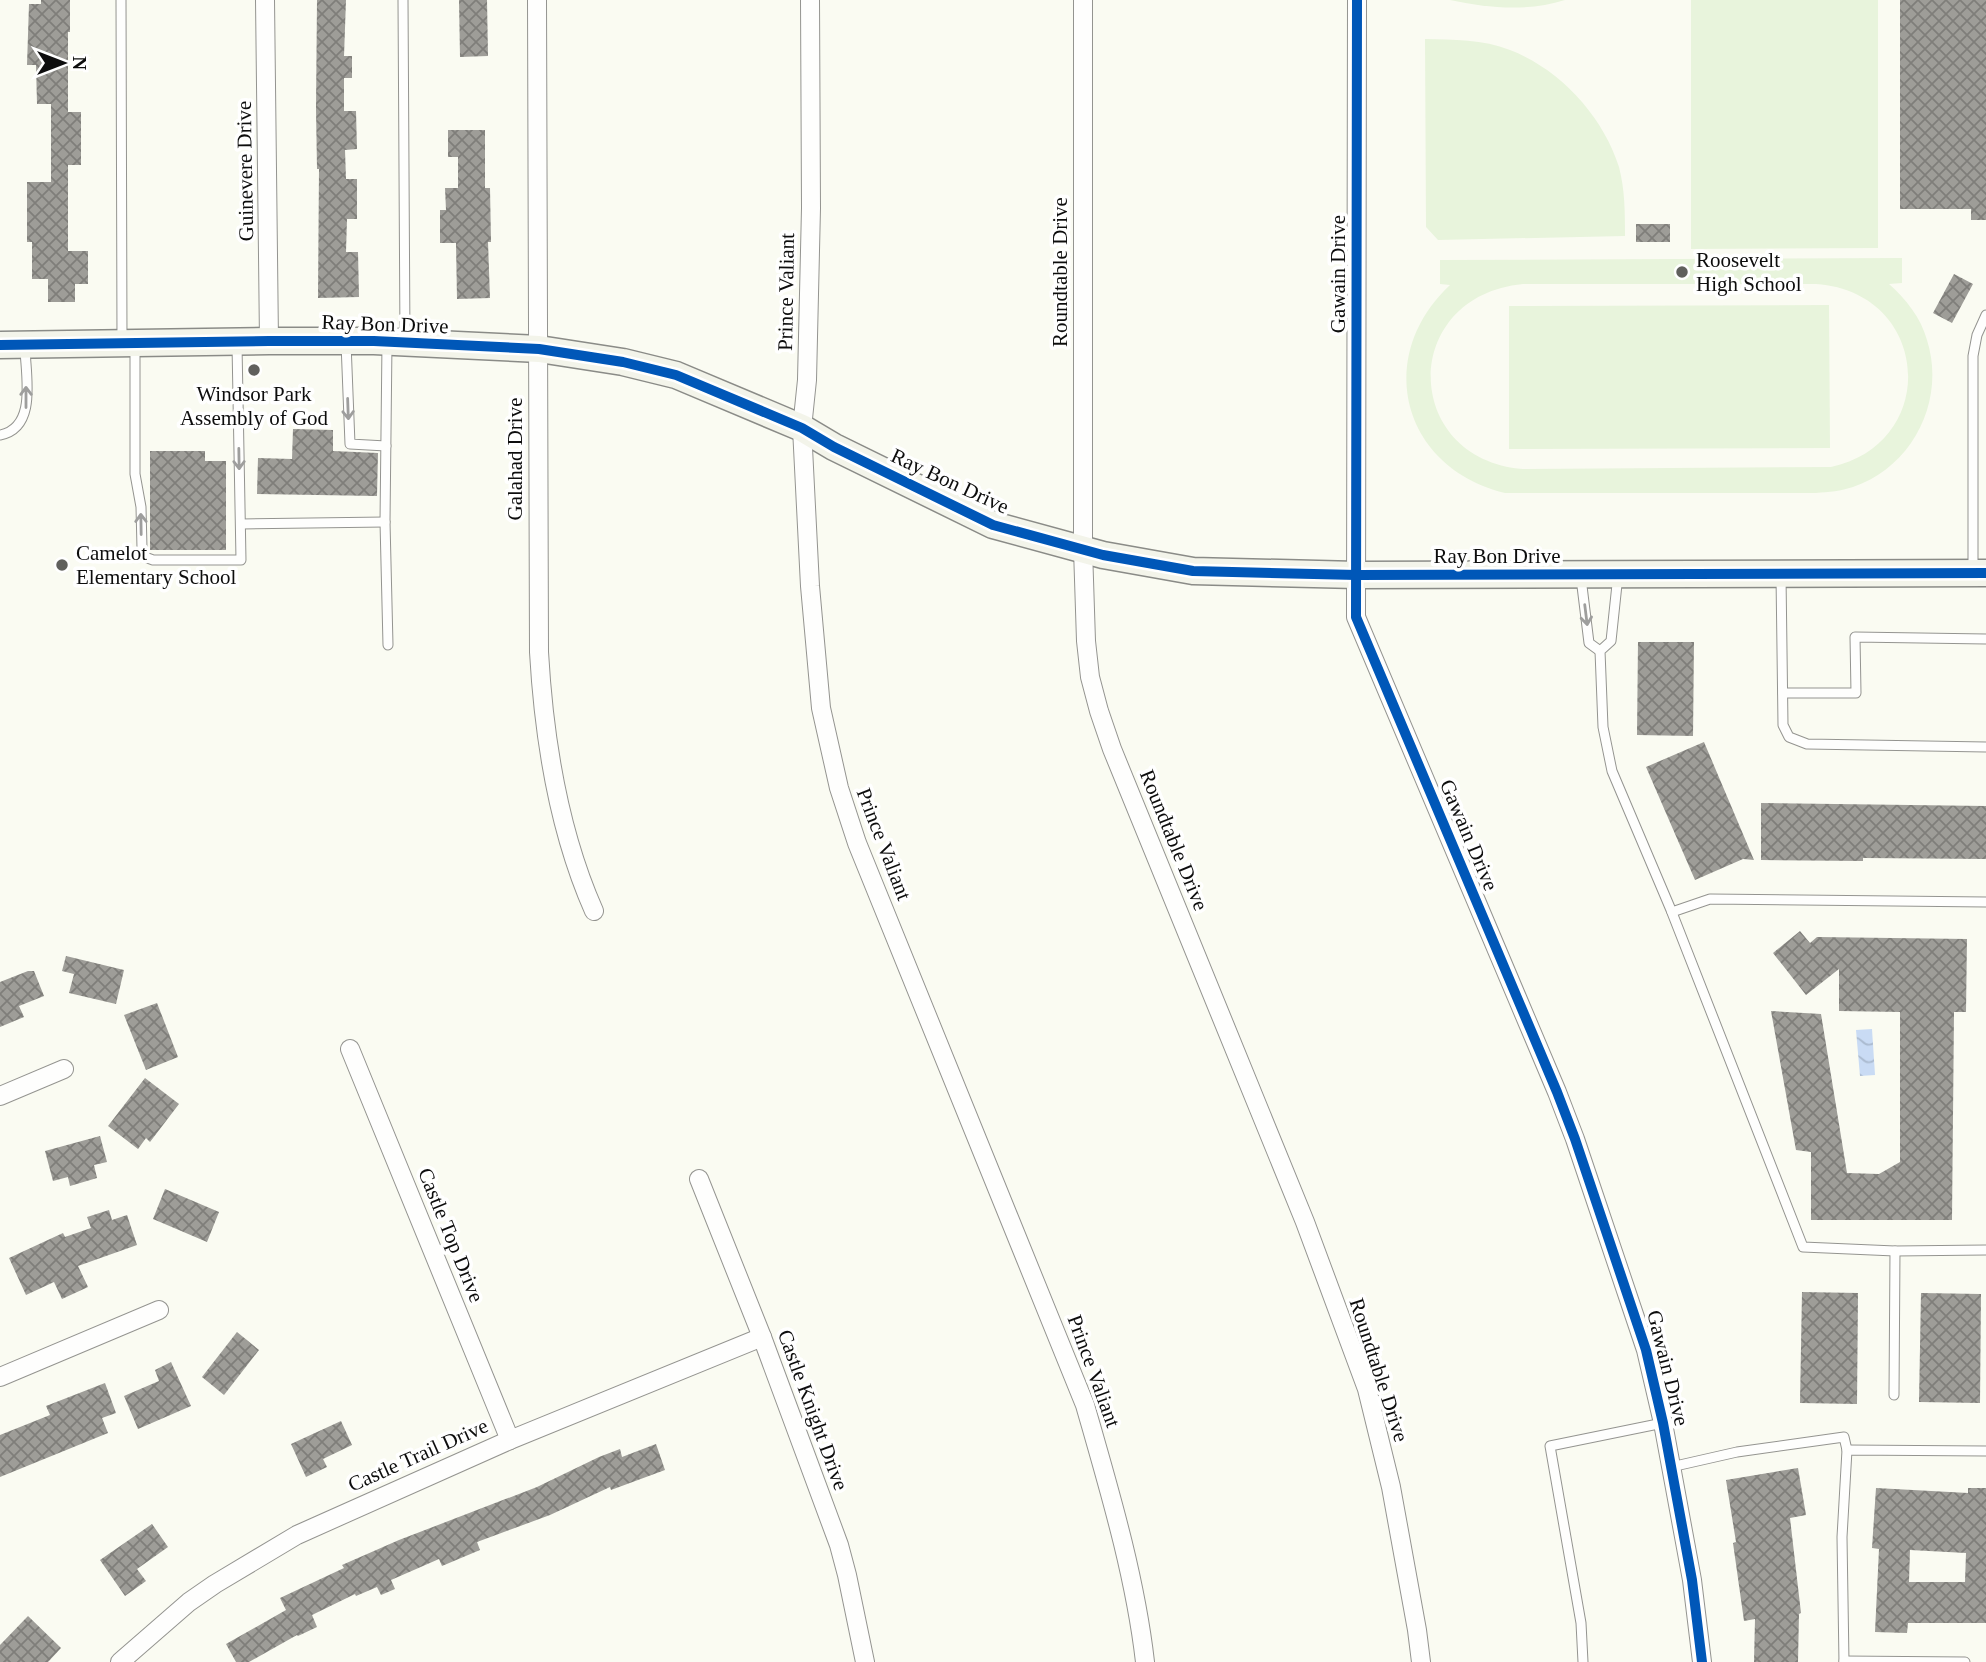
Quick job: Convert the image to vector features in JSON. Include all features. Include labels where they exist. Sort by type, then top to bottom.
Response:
[{"type":"street","name":"Guinevere Drive","points":[[265,0],[269,341]]},
{"type":"street","name":"Galahad Drive","points":[[537,0],[538,652],[542,701],[563,822],[580,879],[594,911]]},
{"type":"street","name":"Prince Valiant","points":[[810,0],[811,208],[807,380],[802,428],[810,586],[821,708],[839,788],[862,856],[1085,1405],[1112,1500],[1135,1599],[1145,1662]]},
{"type":"street","name":"Roundtable Drive","points":[[1083,0],[1083,549],[1090,677],[1112,749],[1305,1222],[1367,1389],[1391,1487],[1421,1662]]},
{"type":"street","name":"Gawain Drive","points":[[1357,0],[1356,617],[1575,1139],[1646,1350],[1663,1423],[1692,1580],[1702,1662]]},
{"type":"street","name":"Ray Bon Drive","points":[[13,345],[237,341],[396,342],[538,349],[622,362],[676,375],[802,428],[834,447],[993,525],[1103,555],[1192,571],[1357,575],[1980,573]]},
{"type":"street","name":"Castle Top Drive","points":[[350,1049],[510,1440]]},
{"type":"street","points":[[0,1096],[64,1069]]},
{"type":"street","name":"Castle Knight Drive","points":[[699,1179],[762,1337],[839,1545],[865,1662]]},
{"type":"street","points":[[0,1377],[159,1310]]},
{"type":"street","name":"Castle Trail Drive","points":[[120,1662],[189,1602],[297,1535],[510,1440],[762,1337]]},
{"type":"lane","points":[[121,0],[128,343],[142,548],[149,560],[241,559],[237,341]]},
{"type":"lane","points":[[388,645],[386,446],[396,342],[403,0]]},
{"type":"lane","points":[[1980,573],[1973,356],[1986,315]]},
{"type":"lane","points":[[346,341],[350,444],[386,446]]},
{"type":"lane","points":[[0,435],[20,424],[26,412],[13,345]]},
{"type":"lane","points":[[241,524],[386,522]]},
{"type":"lane","points":[[1618,574],[1611,641],[1600,651],[1603,727],[1612,771],[1672,912],[1803,1247],[1986,1251]]},
{"type":"lane","points":[[1781,574],[1783,725],[1789,737],[1807,744],[1986,747]]},
{"type":"lane","points":[[1581,575],[1589,643],[1600,651]]},
{"type":"lane","points":[[1783,693],[1856,693],[1855,637],[1986,639]]},
{"type":"lane","points":[[1672,912],[1710,899],[1986,902]]},
{"type":"lane","points":[[1894,1395],[1895,1251]]},
{"type":"lane","points":[[1583,1662],[1581,1623],[1549,1447],[1663,1423]]},
{"type":"lane","points":[[1671,1467],[1737,1452],[1844,1437],[1847,1450],[1842,1537],[1844,1661],[1965,1662]]},
{"type":"lane","points":[[1847,1450],[1986,1451]]},
{"type":"green space","points":[[1450,0],[1565,0],[1508,8]]},
{"type":"green space","points":[[1691,0],[1878,0],[1878,248],[1691,249]]},
{"type":"green space","points":[[1425,39],[1500,46],[1528,58],[1562,82],[1591,113],[1612,148],[1624,193],[1625,236],[1438,240],[1426,227]]},
{"type":"green space","points":[[1902,258],[1902,283],[1889,284],[1912,309],[1927,340],[1932,363],[1928,408],[1908,448],[1893,464],[1874,477],[1844,489],[1816,493],[1505,493],[1470,480],[1442,460],[1422,435],[1410,407],[1406,376],[1412,344],[1426,314],[1450,285],[1440,284],[1440,260]],"holes":[[[1523,284],[1816,284],[1854,293],[1882,313],[1900,339],[1908,370],[1905,401],[1891,429],[1867,453],[1831,467],[1523,469],[1483,459],[1454,438],[1437,409],[1431,377],[1436,345],[1454,317],[1482,295]]]},
{"type":"green space","points":[[1829,305],[1830,448],[1509,449],[1509,306]]},
{"type":"water","points":[[1872,1029],[1875,1075],[1860,1076],[1856,1030]]},
{"type":"building","points":[[41,0],[70,0],[68,112],[81,112],[81,165],[68,165],[68,251],[88,251],[88,284],[75,284],[75,302],[48,302],[48,279],[32,279],[32,242],[27,242],[27,182],[51,182],[51,104],[37,104],[36,65],[27,65],[29,4],[41,4]]},
{"type":"building","points":[[317,0],[346,0],[344,56],[352,56],[352,78],[344,78],[344,111],[356,111],[357,149],[345,150],[346,179],[357,179],[357,219],[347,219],[346,252],[358,252],[359,297],[318,298]]},
{"type":"building","points":[[459,0],[487,0],[488,56],[460,57]]},
{"type":"building","points":[[1900,0],[1986,0],[1986,220],[1971,220],[1971,209],[1900,209]]},
{"type":"building","points":[[448,130],[485,130],[485,188],[490,188],[490,298],[457,299],[456,243],[440,243],[440,210],[446,210],[445,188],[458,188],[458,157],[448,157]]},
{"type":"building","points":[[1636,224],[1670,224],[1670,242],[1636,242]]},
{"type":"building","points":[[1954,274],[1973,284],[1952,323],[1933,313]]},
{"type":"building","points":[[293,429],[333,430],[333,451],[378,453],[377,496],[257,494],[258,458],[292,459]]},
{"type":"building","points":[[150,451],[205,451],[205,461],[226,461],[226,550],[150,550]]},
{"type":"building","points":[[1638,642],[1694,642],[1693,736],[1637,735]]},
{"type":"building","points":[[1704,742],[1754,860],[1743,859],[1695,880],[1646,767]]},
{"type":"building","points":[[1761,803],[1986,806],[1986,859],[1761,860]]},
{"type":"building","points":[[1800,931],[1810,943],[1817,937],[1967,939],[1966,1012],[1954,1012],[1952,1220],[1811,1220],[1811,1152],[1796,1150],[1771,1011],[1821,1014],[1847,1173],[1879,1174],[1900,1162],[1900,1012],[1839,1011],[1839,969],[1806,995],[1773,953]]},
{"type":"building","points":[[66,956],[124,970],[116,1004],[69,993],[74,974],[62,971]]},
{"type":"building","points":[[34,971],[44,996],[19,1006],[24,1017],[0,1027],[0,982]]},
{"type":"building","points":[[157,1003],[178,1057],[146,1070],[124,1015]]},
{"type":"building","points":[[145,1078],[179,1104],[150,1142],[146,1138],[138,1149],[108,1126]]},
{"type":"building","points":[[100,1136],[107,1162],[94,1165],[97,1178],[70,1186],[68,1177],[53,1181],[45,1151]]},
{"type":"building","points":[[165,1189],[219,1212],[207,1242],[153,1219]]},
{"type":"building","points":[[109,1210],[112,1220],[127,1215],[137,1245],[78,1266],[88,1287],[62,1299],[54,1282],[26,1295],[9,1258],[63,1233],[65,1237],[91,1228],[87,1217]]},
{"type":"building","points":[[1802,1292],[1858,1293],[1857,1404],[1800,1403]]},
{"type":"building","points":[[1921,1293],[1981,1294],[1980,1403],[1919,1402]]},
{"type":"building","points":[[237,1332],[259,1350],[224,1395],[202,1377]]},
{"type":"building","points":[[171,1362],[191,1406],[138,1429],[124,1396],[159,1381],[155,1370]]},
{"type":"building","points":[[105,1383],[116,1413],[102,1418],[108,1433],[0,1477],[0,1435],[50,1415],[46,1406]]},
{"type":"building","points":[[341,1421],[352,1445],[323,1459],[327,1467],[306,1477],[291,1444]]},
{"type":"building","points":[[656,1444],[665,1470],[611,1490],[610,1487],[550,1515],[477,1542],[480,1550],[442,1566],[439,1559],[391,1580],[395,1589],[381,1595],[377,1587],[356,1596],[355,1594],[312,1615],[317,1627],[249,1662],[236,1662],[226,1644],[286,1610],[280,1598],[344,1568],[342,1565],[537,1487],[599,1457],[620,1449],[622,1457]]},
{"type":"building","points":[[1798,1468],[1806,1515],[1790,1518],[1801,1613],[1798,1662],[1754,1662],[1755,1619],[1744,1621],[1726,1480]]},
{"type":"building","points":[[1876,1488],[1968,1493],[1968,1488],[1986,1488],[1986,1623],[1908,1623],[1907,1633],[1875,1632],[1879,1549],[1872,1548]],"holes":[[[1910,1550],[1966,1553],[1965,1582],[1909,1582]]]},
{"type":"building","points":[[152,1524],[168,1547],[137,1569],[146,1581],[125,1596],[100,1560]]},
{"type":"building","points":[[28,1616],[61,1648],[48,1662],[0,1662],[0,1645]]},
{"type":"cycle path","points":[[1357,0],[1356,617],[1557,1092],[1646,1350],[1663,1423],[1692,1580],[1702,1662]]},
{"type":"cycle path","points":[[0,345],[374,341],[539,349],[623,362],[676,375],[802,428],[834,447],[993,525],[1103,555],[1193,571],[1357,575],[1986,573]]},
{"type":"place","name":"Roosevelt High School","points":[[1682,272]]},
{"type":"place","name":"Windsor Park Assembly of God","points":[[254,370]]},
{"type":"place","name":"Camelot Elementary School","points":[[62,565]]}]
